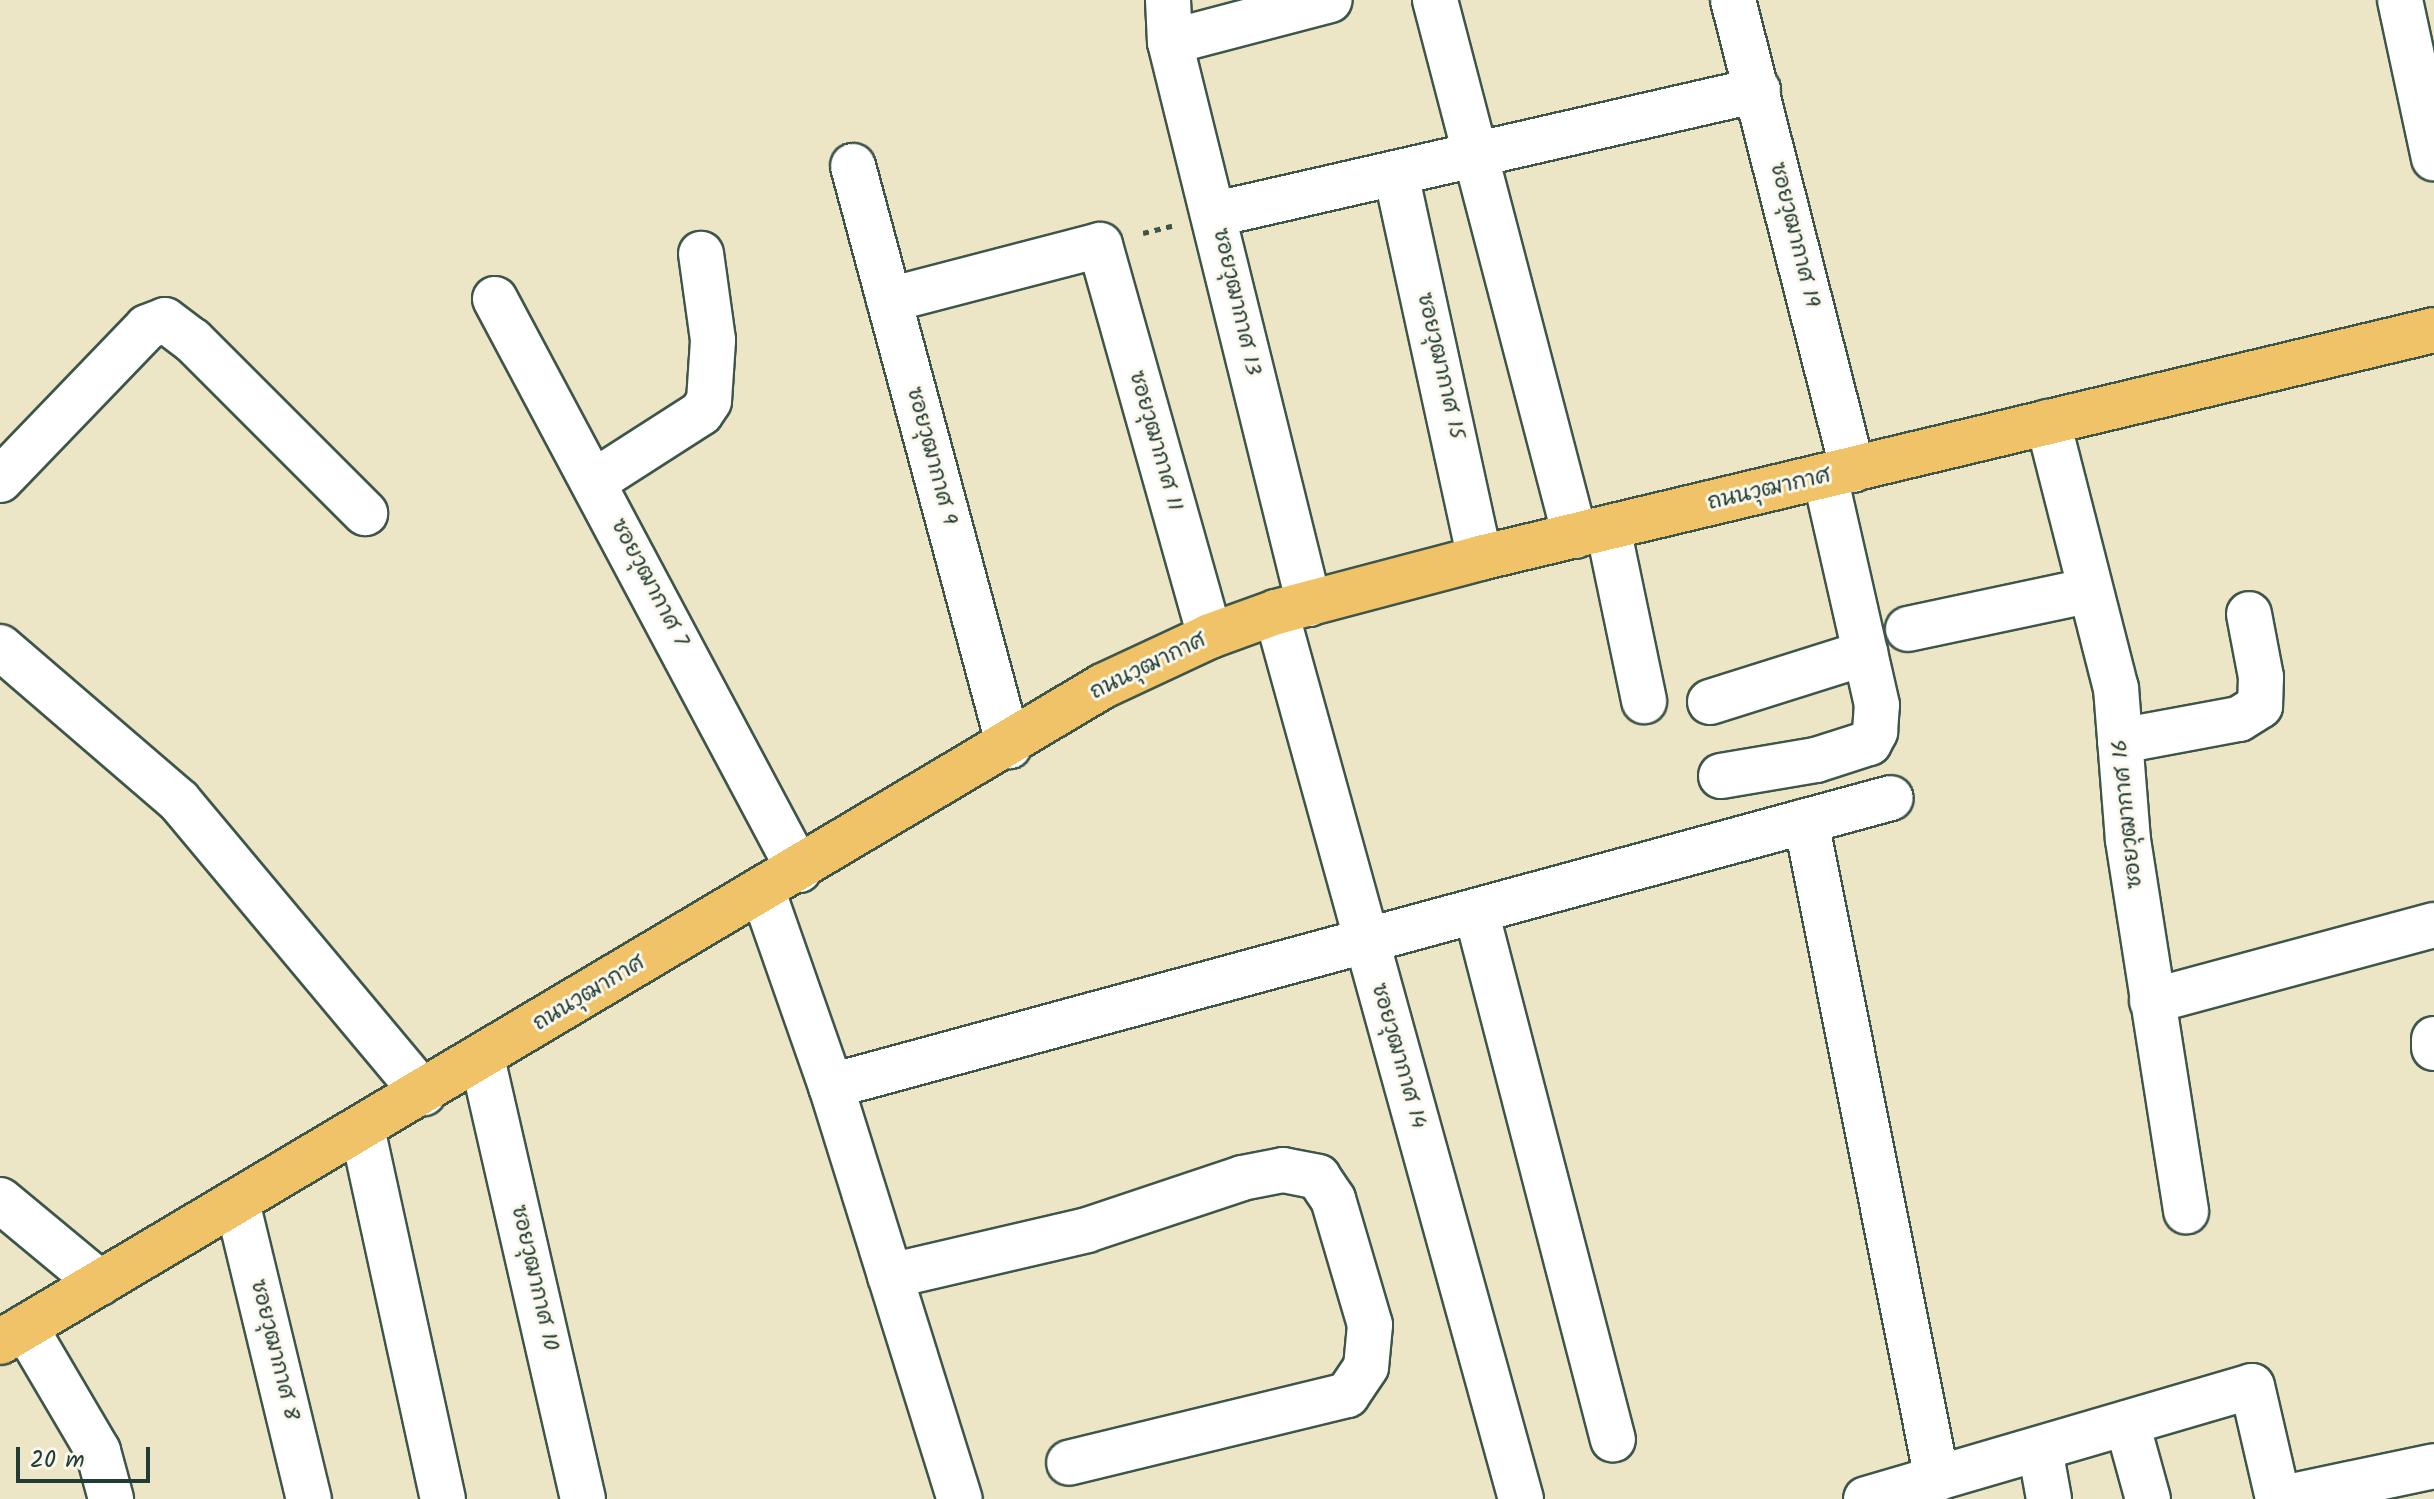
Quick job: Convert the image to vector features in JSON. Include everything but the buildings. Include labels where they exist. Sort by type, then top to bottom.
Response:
[{"type":"main road","name":"ถนนวุฒากาศ","points":[[13,1335],[1009,746],[1103,686],[1210,636],[1292,608],[1480,558],[2434,330]]},
{"type":"street","points":[[1169,21],[1330,0]]},
{"type":"street","points":[[1435,0],[1475,156],[1644,701]]},
{"type":"street","name":"ซอยวุฒากาศ 19","points":[[1721,776],[1816,760],[1869,743],[1877,705],[1865,653],[1839,473],[1758,90],[1733,0]]},
{"type":"street","points":[[2400,0],[2434,158]]},
{"type":"street","name":"ซอยวุฒากาศ 13","points":[[1169,21],[1216,214],[1292,608]]},
{"type":"street","points":[[1216,214],[1758,90]]},
{"type":"street","name":"ซอยวุฒากาศ 9","points":[[853,166],[1009,746]]},
{"type":"street","name":"ซอยวุฒากาศ 15","points":[[1396,174],[1480,558]]},
{"type":"street","points":[[889,300],[1100,245]]},
{"type":"street","name":"ซอยวุฒากาศ 11","points":[[1100,245],[1210,636]]},
{"type":"street","points":[[595,481],[701,413],[709,401],[713,340],[701,254]]},
{"type":"street","name":"ซอยวุฒากาศ 7","points":[[495,299],[595,481],[781,881],[831,1086],[960,1499]]},
{"type":"street","points":[[0,480],[147,327],[165,320],[192,340],[365,513]]},
{"type":"street","name":"ซอยวุฒากาศ 16","points":[[2048,422],[2087,591],[2116,688],[2128,840],[2186,1211]]},
{"type":"street","points":[[1908,629],[2087,591]]},
{"type":"street","name":"ซอยวุฒากาศ 14","points":[[1292,608],[1366,942],[1521,1499]]},
{"type":"street","points":[[2120,741],[2239,719],[2260,706],[2261,677],[2249,614]]},
{"type":"street","points":[[0,647],[179,801],[423,1093]]},
{"type":"street","points":[[1710,702],[1865,653]]},
{"type":"street","points":[[831,1086],[1891,798]]},
{"type":"street","points":[[1806,821],[1905,1492],[2252,1386],[2278,1499],[2363,1490],[2434,1466]]},
{"type":"street","points":[[1476,911],[1613,1440]]},
{"type":"street","points":[[2152,1001],[2434,925]]},
{"type":"street","points":[[2434,1039],[2434,1048]]},
{"type":"street","name":"ซอยวุฒากาศ 10","points":[[482,1058],[583,1499]]},
{"type":"street","points":[[362,1128],[443,1499]]},
{"type":"street","points":[[890,1276],[1087,1230],[1242,1178],[1283,1170],[1318,1177],[1333,1199],[1370,1325],[1370,1352],[1357,1383],[1347,1395],[1069,1463]]},
{"type":"street","points":[[0,1200],[100,1283]]},
{"type":"street","name":"ซอยวุฒากาศ 8","points":[[237,1202],[309,1499]]},
{"type":"street","points":[[13,1335],[98,1451],[111,1499]]},
{"type":"street","points":[[2127,1423],[2148,1499]]},
{"type":"street","points":[[2040,1449],[2049,1499]]},
{"type":"path","points":[[1100,245],[1216,214]]}]
